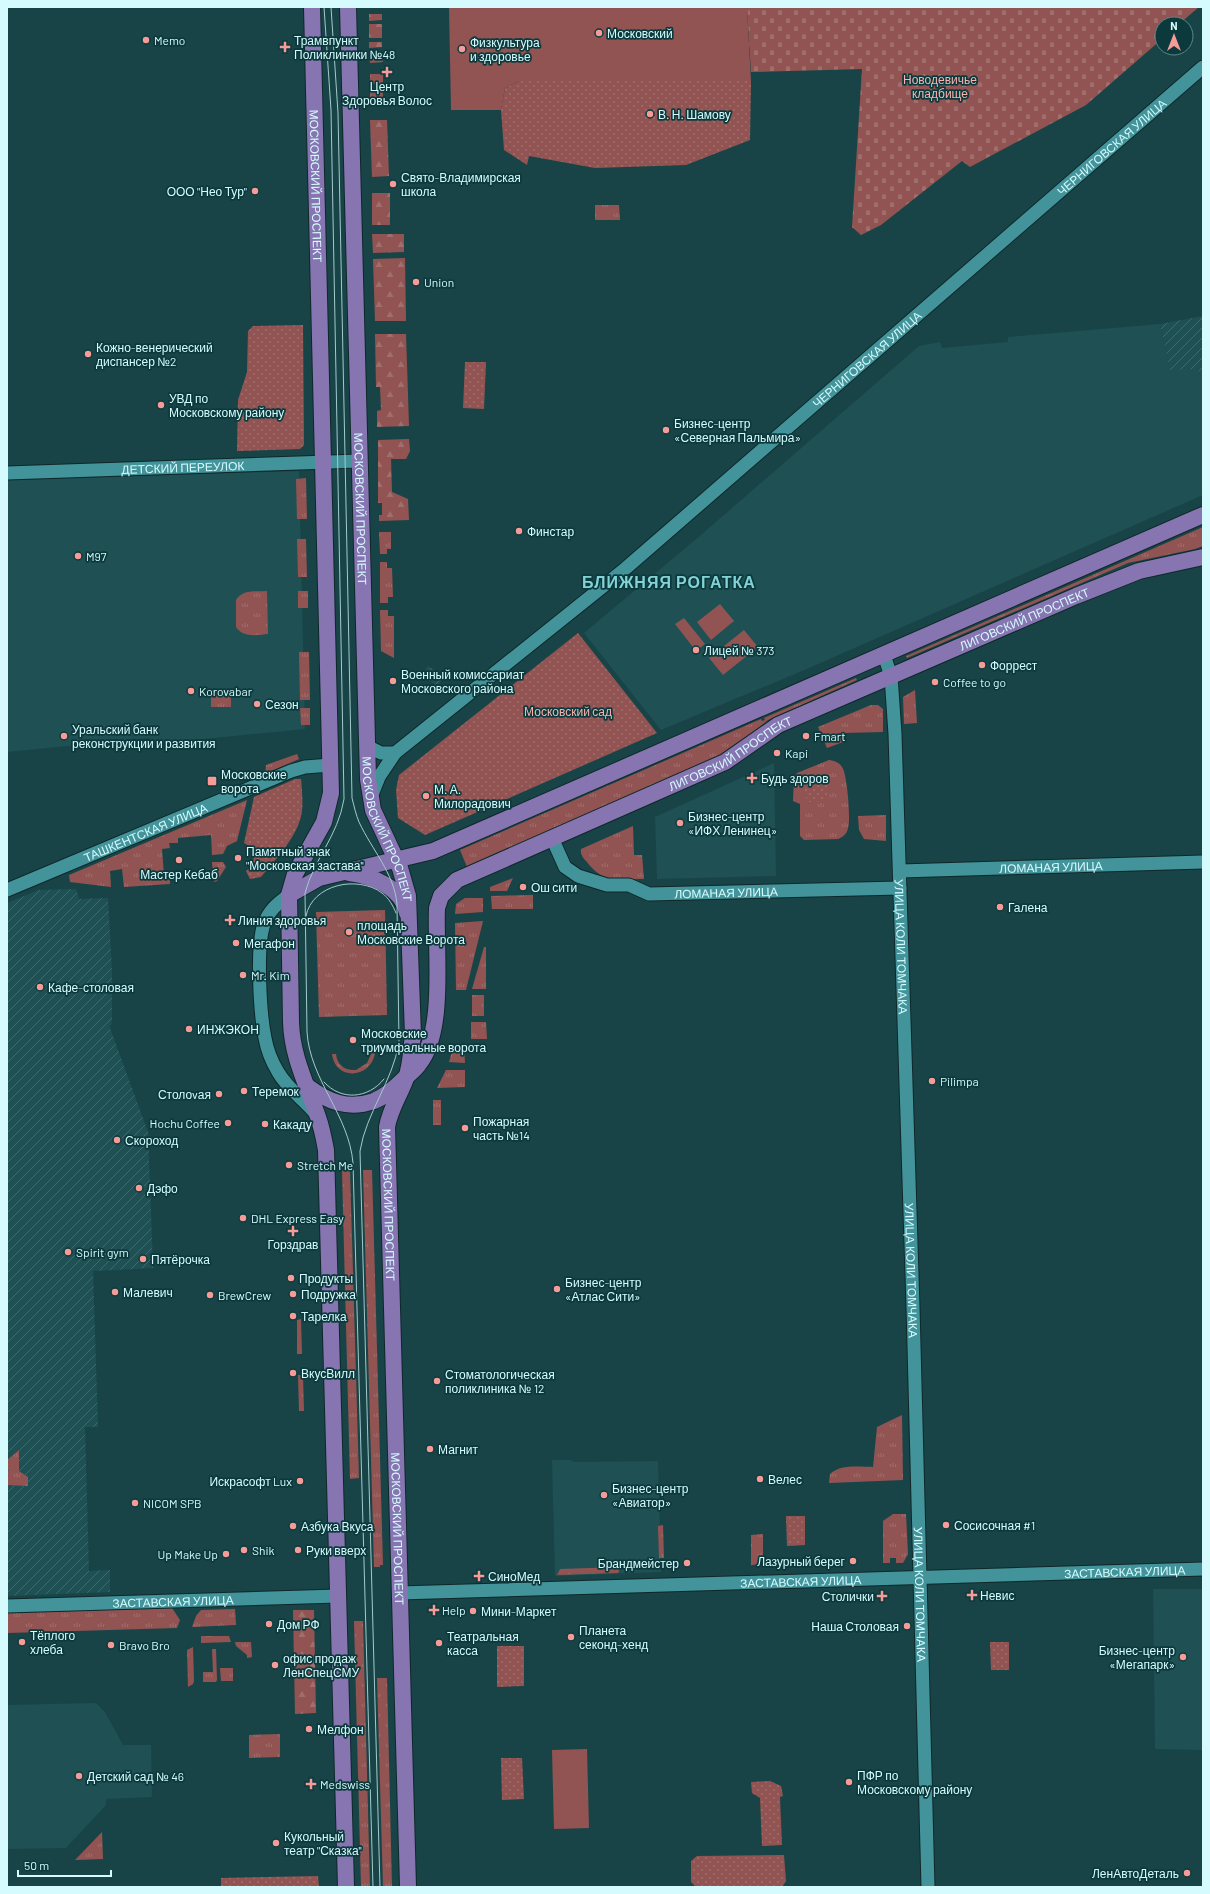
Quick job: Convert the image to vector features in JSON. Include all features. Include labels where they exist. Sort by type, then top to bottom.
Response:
[{"type":"main road","name":"МОСКОВСКИЙ ПРОСПЕКТ","points":[[312,7],[331,765],[330,793],[324,822],[296,874],[289,895],[292,1038],[296,1060],[319,1118],[326,1150],[327,1164],[346,1887]]},
{"type":"main road","name":"МОСКОВСКИЙ ПРОСПЕКТ","points":[[348,7],[359,461],[367,746],[370,799],[407,890],[410,926],[413,1035],[406,1077],[389,1116],[387,1127],[408,1887]]},
{"type":"main road","name":"ЛИГОВСКИЙ ПРОСПЕКТ","points":[[340,872],[396,861],[438,849],[1203,515]]},
{"type":"main road","name":"ЛИГОВСКИЙ ПРОСПЕКТ","points":[[307,1086],[332,1101],[355,1106],[379,1099],[390,1092],[420,1064],[433,1028],[438,988],[437,908],[441,896],[457,880],[726,762],[778,726],[891,676],[1113,580],[1203,557]]},
{"type":"main road","points":[[289,895],[319,878],[340,872],[361,875],[384,883],[393,890],[401,899],[406,909],[410,926]]},
{"type":"street","name":"ЧЕРНИГОВСКАЯ УЛИЦА","points":[[370,799],[375,785],[396,754],[626,568],[1203,67]]},
{"type":"street","name":"ДЕТСКИЙ ПЕРЕУЛОК","points":[[7,472],[359,461]]},
{"type":"street","name":"УЛИЦА КОЛИ ТОМЧАКА","points":[[884,655],[891,676],[900,871],[928,1887]]},
{"type":"street","points":[[367,746],[381,753],[396,754]]},
{"type":"street","name":"ТАШКЕНТСКАЯ УЛИЦА","points":[[7,890],[291,771],[305,767],[331,765]]},
{"type":"street","name":"ЛОМАНАЯ УЛИЦА","points":[[552,838],[564,867],[578,876],[607,885],[629,886],[649,894],[900,888]]},
{"type":"street","name":"ЛОМАНАЯ УЛИЦА","points":[[900,871],[1203,862]]},
{"type":"street","name":"МОСКОВСКИЙ ПРОСПЕКТ","points":[[289,895],[274,905],[264,923],[260,940],[262,1023],[265,1040],[278,1073],[319,1118]]},
{"type":"street","name":"ЗАСТАВСКАЯ УЛИЦА","points":[[399,1593],[1203,1570]]},
{"type":"street","name":"ЗАСТАВСКАЯ УЛИЦА","points":[[7,1606],[338,1596]]},
{"type":"shaded area","points":[[1203,316],[1203,378],[1197,369],[1170,370],[1160,324]]},
{"type":"shaded area","points":[[1160,324],[1170,369],[1197,369],[1203,378],[1203,495],[809,668],[661,730],[584,633],[695,540],[919,346],[940,342],[942,348],[1008,342],[1008,337]]},
{"type":"shaded area","points":[[299,471],[305,729],[153,744],[149,738],[7,752],[7,480]]},
{"type":"shaded area","points":[[428,666],[444,676],[438,686],[421,676]]},
{"type":"shaded area","name":"Бизнес-центр «ИФХ Ленинец»","points":[[774,763],[776,876],[657,879],[655,817]]},
{"type":"shaded area","points":[[76,889],[79,899],[108,898],[112,972],[112,1021],[110,1028],[148,1132],[153,1268],[93,1271],[98,1427],[85,1427],[89,1571],[110,1570],[110,1592],[7,1596],[7,903],[39,890]]},
{"type":"shaded area","points":[[552,1460],[571,1460],[574,1462],[658,1461],[661,1572],[555,1576]]},
{"type":"shaded area","name":"Бизнес-центр «Мегапарк»","points":[[1153,1589],[1203,1589],[1203,1750],[1155,1749]]},
{"type":"shaded area","name":"Детский сад № 46","points":[[96,1703],[105,1712],[123,1745],[151,1745],[152,1797],[106,1799],[106,1805],[66,1848],[7,1849],[7,1705]]},
{"type":"green space","name":"Московский","points":[[449,7],[747,7],[751,81],[519,81],[505,88],[501,110],[451,110]]},
{"type":"green space","name":"Новодевичье кладбище","points":[[747,7],[1199,7],[1188,16],[1154,16],[1154,46],[1086,105],[970,167],[962,161],[881,225],[861,235],[852,227],[862,69],[751,72]]},
{"type":"green space","points":[[369,14],[382,14],[382,20],[369,21]]},
{"type":"green space","points":[[369,24],[382,24],[382,38],[369,38]]},
{"type":"green space","points":[[369,42],[382,42],[382,47],[369,48]]},
{"type":"green space","points":[[369,52],[382,52],[383,62],[370,63]]},
{"type":"green space","points":[[370,74],[383,74],[383,84],[370,84]]},
{"type":"green space","points":[[519,81],[751,81],[750,140],[686,165],[595,168],[529,156],[527,165],[504,150],[501,110],[505,88]]},
{"type":"green space","points":[[383,90],[383,102],[370,102],[370,91]]},
{"type":"green space","points":[[370,120],[387,120],[389,176],[372,177]]},
{"type":"green space","points":[[372,193],[390,193],[390,225],[372,225]]},
{"type":"green space","points":[[595,205],[619,205],[620,220],[595,220]]},
{"type":"green space","points":[[372,234],[404,234],[404,252],[373,253]]},
{"type":"green space","points":[[405,258],[406,321],[375,321],[373,259]]},
{"type":"green space","points":[[303,325],[304,445],[300,449],[237,451],[238,400],[247,372],[248,331],[253,326]]},
{"type":"green space","points":[[375,334],[406,334],[409,426],[377,427],[377,411],[381,410],[380,387],[376,387]]},
{"type":"green space","points":[[465,362],[486,362],[484,409],[463,408]]},
{"type":"green space","points":[[409,439],[410,451],[406,459],[391,459],[392,492],[408,499],[409,520],[379,521],[379,515],[382,515],[382,503],[378,503],[378,440]]},
{"type":"green space","points":[[306,478],[307,519],[297,519],[296,479]]},
{"type":"green space","points":[[1203,527],[1203,546],[1128,563],[907,658],[906,656]]},
{"type":"green space","points":[[379,532],[391,532],[391,549],[387,549],[387,554],[380,554]]},
{"type":"green space","points":[[297,539],[306,539],[307,577],[298,577]]},
{"type":"green space","points":[[380,562],[387,562],[387,568],[392,568],[393,597],[388,597],[388,603],[380,603]]},
{"type":"green space","points":[[254,591],[267,591],[268,634],[250,635],[242,633],[236,627],[236,600],[242,594]]},
{"type":"green space","points":[[298,591],[308,591],[308,608],[298,608]]},
{"type":"green space","points":[[720,604],[734,621],[711,640],[697,622]]},
{"type":"green space","points":[[380,610],[388,610],[388,616],[394,616],[394,658],[381,651]]},
{"type":"green space","points":[[684,618],[705,644],[696,651],[675,624]]},
{"type":"green space","points":[[744,630],[758,647],[723,675],[709,658]]},
{"type":"green space","name":"Московский сад","points":[[578,633],[657,733],[425,835],[398,818],[396,790],[399,775]]},
{"type":"green space","points":[[299,652],[309,652],[310,700],[300,700]]},
{"type":"green space","points":[[856,678],[857,680],[768,720],[728,753],[467,867],[460,850],[761,719],[762,721],[765,720],[764,718]]},
{"type":"green space","points":[[915,690],[917,723],[904,724],[903,697]]},
{"type":"green space","points":[[211,692],[231,692],[231,707],[211,707]]},
{"type":"green space","points":[[871,705],[878,705],[883,709],[883,732],[843,733],[843,742],[827,748],[818,727]]},
{"type":"green space","points":[[300,708],[310,708],[310,725],[301,725]]},
{"type":"green space","points":[[297,754],[299,759],[265,774],[266,765]]},
{"type":"green space","points":[[829,760],[835,761],[844,771],[849,807],[849,823],[847,832],[838,839],[804,840],[800,836],[800,804],[793,801],[794,779],[797,773]]},
{"type":"green space","points":[[819,774],[829,785],[824,790],[830,797],[826,801],[809,802],[801,790]]},
{"type":"green space","points":[[295,779],[301,779],[302,811],[300,820],[292,838],[261,877],[250,879],[246,871],[250,868],[254,856],[251,849],[244,843],[254,797]]},
{"type":"green space","points":[[247,800],[237,841],[227,846],[223,854],[212,855],[211,835],[178,838],[178,843],[169,843],[170,848],[162,849],[164,875],[170,875],[170,884],[124,887],[122,869],[110,871],[111,887],[70,882],[69,875]]},
{"type":"green space","points":[[886,815],[886,841],[864,839],[859,830],[858,816]]},
{"type":"green space","points":[[633,826],[634,855],[642,855],[644,879],[612,879],[606,877],[593,869],[583,857],[581,849]]},
{"type":"green space","points":[[212,862],[223,862],[226,867],[217,881],[214,882]]},
{"type":"green space","points":[[513,878],[507,891],[490,891],[490,887]]},
{"type":"green space","points":[[533,895],[533,909],[492,909],[491,896]]},
{"type":"green space","points":[[465,898],[483,898],[483,912],[455,914],[456,904]]},
{"type":"green space","points":[[385,910],[387,1015],[319,1017],[316,912]]},
{"type":"green space","points":[[483,921],[466,990],[456,990],[455,923]]},
{"type":"green space","points":[[484,947],[486,947],[486,989],[472,989]]},
{"type":"green space","points":[[472,995],[484,995],[484,1016],[472,1016]]},
{"type":"green space","points":[[471,1022],[486,1022],[487,1039],[471,1039]]},
{"type":"green space","points":[[454,1045],[464,1045],[465,1063],[449,1062]]},
{"type":"green space","points":[[372,1052],[375,1053],[372,1062],[367,1068],[360,1072],[353,1073],[339,1069],[332,1054],[336,1054],[338,1061],[345,1068],[356,1070],[367,1063]]},
{"type":"green space","points":[[446,1070],[465,1070],[465,1087],[437,1088]]},
{"type":"green space","points":[[433,1100],[441,1100],[441,1125],[433,1125]]},
{"type":"green space","points":[[350,1170],[359,1478],[350,1479],[342,1171]]},
{"type":"green space","points":[[363,1170],[372,1170],[383,1565],[380,1565],[380,1567],[374,1567]]},
{"type":"green space","points":[[301,1319],[302,1354],[297,1354],[297,1320]]},
{"type":"green space","points":[[298,1375],[303,1375],[304,1411],[299,1411]]},
{"type":"green space","points":[[902,1415],[903,1480],[829,1483],[830,1474],[839,1469],[845,1467],[873,1467],[877,1427]]},
{"type":"green space","points":[[19,1450],[19,1471],[28,1477],[28,1486],[7,1485],[7,1471],[9,1471],[7,1469],[7,1460]]},
{"type":"green space","points":[[893,1514],[906,1514],[908,1554],[903,1563],[896,1563],[896,1558],[890,1558],[890,1563],[883,1563],[883,1521]]},
{"type":"green space","points":[[786,1516],[805,1516],[805,1545],[787,1546]]},
{"type":"green space","points":[[663,1525],[664,1558],[659,1558],[658,1526]]},
{"type":"green space","points":[[763,1534],[763,1564],[751,1565],[751,1535]]},
{"type":"green space","points":[[621,1567],[618,1573],[557,1575],[560,1569]]},
{"type":"green space","points":[[172,1608],[180,1620],[177,1628],[7,1633],[7,1613]]},
{"type":"green space","points":[[235,1609],[236,1625],[192,1627],[196,1616],[201,1610]]},
{"type":"green space","points":[[293,1610],[314,1610],[316,1713],[295,1714]]},
{"type":"green space","points":[[354,1621],[363,1621],[370,1887],[361,1887]]},
{"type":"green space","points":[[201,1636],[229,1636],[231,1642],[201,1643]]},
{"type":"green space","points":[[235,1642],[251,1642],[252,1657],[247,1658],[247,1655],[236,1646]]},
{"type":"green space","points":[[990,1642],[1009,1642],[1009,1670],[991,1670]]},
{"type":"green space","points":[[497,1646],[524,1646],[524,1686],[497,1687]]},
{"type":"green space","points":[[193,1647],[194,1681],[193,1684],[188,1687],[187,1650]]},
{"type":"green space","points":[[212,1649],[216,1649],[217,1680],[216,1682],[203,1682],[203,1672],[213,1672]]},
{"type":"green space","points":[[220,1668],[233,1668],[233,1681],[221,1681]]},
{"type":"green space","points":[[377,1678],[387,1678],[392,1887],[383,1887]]},
{"type":"green space","points":[[280,1734],[280,1757],[249,1758],[249,1735]]},
{"type":"green space","points":[[587,1749],[589,1828],[554,1829],[552,1750]]},
{"type":"green space","points":[[501,1758],[522,1758],[524,1799],[502,1800]]},
{"type":"green space","points":[[770,1781],[781,1786],[783,1796],[780,1797],[782,1845],[762,1846],[760,1798],[752,1793],[751,1782]]},
{"type":"green space","points":[[102,1832],[103,1859],[75,1860]]},
{"type":"green space","points":[[784,1855],[786,1881],[782,1887],[696,1887],[691,1882],[691,1861],[697,1856]]},
{"type":"green space","points":[[318,1876],[319,1887],[221,1887],[221,1878]]},
{"type":"tram line","points":[[324,7],[331,110],[344,799],[337,825],[314,869],[305,893],[307,1032],[315,1066],[345,1129],[353,1163],[373,1887]]},
{"type":"tram line","points":[[331,7],[338,113],[352,798],[359,822],[392,882],[397,904],[399,1042],[391,1070],[368,1123],[360,1151],[380,1887]]},
{"type":"tram line","points":[[306,916],[310,905],[317,896],[326,890],[349,884],[361,884],[382,893],[389,900],[396,913]]},
{"type":"tram line","points":[[324,1082],[338,1092],[346,1095],[354,1095],[370,1091],[378,1086],[384,1079]]},
{"type":"place","name":"Московский","points":[[599,33]]},
{"type":"place","name":"Memo","points":[[146,40]]},
{"type":"place","name":"Трамвпункт Поликлиники №48","points":[[285,47]]},
{"type":"place","name":"Физкультура и здоровье","points":[[462,49]]},
{"type":"place","name":"Центр Здоровья Волос","points":[[387,72]]},
{"type":"place","name":"В. Н. Шамову","points":[[650,114]]},
{"type":"place","name":"Свято-Владимирская школа","points":[[393,184]]},
{"type":"place","name":"ООО \"Нео Тур\"","points":[[255,191]]},
{"type":"place","name":"Union","points":[[416,282]]},
{"type":"place","name":"Кожно-венерический диспансер №2","points":[[88,354]]},
{"type":"place","name":"УВД по Московскому району","points":[[161,405]]},
{"type":"place","name":"Бизнес-центр «Северная Пальмира»","points":[[666,430]]},
{"type":"place","name":"Финстар","points":[[519,531]]},
{"type":"place","name":"M97","points":[[78,556]]},
{"type":"place","name":"Лицей № 373","points":[[696,650]]},
{"type":"place","name":"Форрест","points":[[982,665]]},
{"type":"place","name":"Военный комиссариат Московского района","points":[[393,681]]},
{"type":"place","name":"Coffee to go","points":[[935,682]]},
{"type":"place","name":"Korovabar","points":[[191,691]]},
{"type":"place","name":"Сезон","points":[[257,704]]},
{"type":"place","name":"Уральский банк реконструкции и развития","points":[[64,736]]},
{"type":"place","name":"Fmart","points":[[806,736]]},
{"type":"place","name":"Kapi","points":[[777,753]]},
{"type":"place","name":"Будь здоров","points":[[752,778]]},
{"type":"place","name":"Московские ворота","points":[[212,781]]},
{"type":"place","name":"М. А. Милорадович","points":[[426,796]]},
{"type":"place","name":"Бизнес-центр «ИФХ Ленинец»","points":[[680,823]]},
{"type":"place","name":"Памятный знак \"Московская застава\"","points":[[238,858]]},
{"type":"place","name":"Мастер Кебаб","points":[[179,860]]},
{"type":"place","name":"Ош сити","points":[[523,887]]},
{"type":"place","name":"Галена","points":[[1000,907]]},
{"type":"place","name":"Линия здоровья","points":[[230,920]]},
{"type":"place","name":"площадь Московские Ворота","points":[[349,932]]},
{"type":"place","name":"Мегафон","points":[[236,943]]},
{"type":"place","name":"Mr. Kim","points":[[243,975]]},
{"type":"place","name":"Кафе-столовая","points":[[40,987]]},
{"type":"place","name":"ИНЖЭКОН","points":[[189,1029]]},
{"type":"place","name":"Московские триумфальные ворота","points":[[353,1040]]},
{"type":"place","name":"Pilimpa","points":[[932,1081]]},
{"type":"place","name":"Теремок","points":[[244,1091]]},
{"type":"place","name":"Столоvая","points":[[219,1094]]},
{"type":"place","name":"Hochu Coffee","points":[[228,1123]]},
{"type":"place","name":"Какаду","points":[[265,1124]]},
{"type":"place","name":"Пожарная часть №14","points":[[465,1128]]},
{"type":"place","name":"Скороход","points":[[117,1140]]},
{"type":"place","name":"Stretch Me","points":[[289,1165]]},
{"type":"place","name":"Дэфо","points":[[139,1188]]},
{"type":"place","name":"DHL Express Easy","points":[[243,1218]]},
{"type":"place","name":"Горздрав","points":[[293,1231]]},
{"type":"place","name":"Spirit gym","points":[[68,1252]]},
{"type":"place","name":"Пятёрочка","points":[[143,1259]]},
{"type":"place","name":"Продукты","points":[[291,1278]]},
{"type":"place","name":"Бизнес-центр «Атлас Сити»","points":[[557,1289]]},
{"type":"place","name":"Малевич","points":[[115,1292]]},
{"type":"place","name":"Подружка","points":[[293,1294]]},
{"type":"place","name":"BrewCrew","points":[[210,1295]]},
{"type":"place","name":"Тарелка","points":[[293,1316]]},
{"type":"place","name":"ВкусВилл","points":[[293,1373]]},
{"type":"place","name":"Стоматологическая поликлиника № 12","points":[[437,1381]]},
{"type":"place","name":"Магнит","points":[[430,1449]]},
{"type":"place","name":"Велес","points":[[760,1479]]},
{"type":"place","name":"Искрасофт Lux","points":[[300,1481]]},
{"type":"place","name":"Бизнес-центр «Авиатор»","points":[[604,1495]]},
{"type":"place","name":"NICOM SPB","points":[[135,1503]]},
{"type":"place","name":"Сосисочная #1","points":[[946,1525]]},
{"type":"place","name":"Азбука Вкуса","points":[[293,1526]]},
{"type":"place","name":"Shik","points":[[244,1550]]},
{"type":"place","name":"Руки вверх","points":[[298,1550]]},
{"type":"place","name":"Up Make Up","points":[[226,1554]]},
{"type":"place","name":"Лазурный берег","points":[[853,1561]]},
{"type":"place","name":"Брандмейстер","points":[[687,1563]]},
{"type":"place","name":"СиноМед","points":[[479,1576]]},
{"type":"place","name":"Невис","points":[[972,1595]]},
{"type":"place","name":"Столички","points":[[882,1596]]},
{"type":"place","name":"Help","points":[[434,1610]]},
{"type":"place","name":"Мини-Маркет","points":[[473,1611]]},
{"type":"place","name":"Дом РФ","points":[[269,1624]]},
{"type":"place","name":"Наша Столовая","points":[[907,1626]]},
{"type":"place","name":"Планета секонд-хенд","points":[[571,1637]]},
{"type":"place","name":"Тёплого хлеба","points":[[22,1642]]},
{"type":"place","name":"Театральная касса","points":[[439,1643]]},
{"type":"place","name":"Bravo Bro","points":[[111,1645]]},
{"type":"place","name":"Бизнес-центр «Мегапарк»","points":[[1183,1657]]},
{"type":"place","name":"офис продаж ЛенСпецСМУ","points":[[275,1665]]},
{"type":"place","name":"Мелфон","points":[[309,1729]]},
{"type":"place","name":"Детский сад № 46","points":[[79,1776]]},
{"type":"place","name":"ПФР по Московскому району","points":[[849,1782]]},
{"type":"place","name":"Medswiss","points":[[311,1784]]},
{"type":"place","name":"Кукольный театр \"Сказка\"","points":[[276,1843]]},
{"type":"place","name":"ЛенАвтоДеталь","points":[[1187,1873]]},
{"type":"district","name":"БЛИЖНЯЯ РОГАТКА","points":[[669,581]]}]
